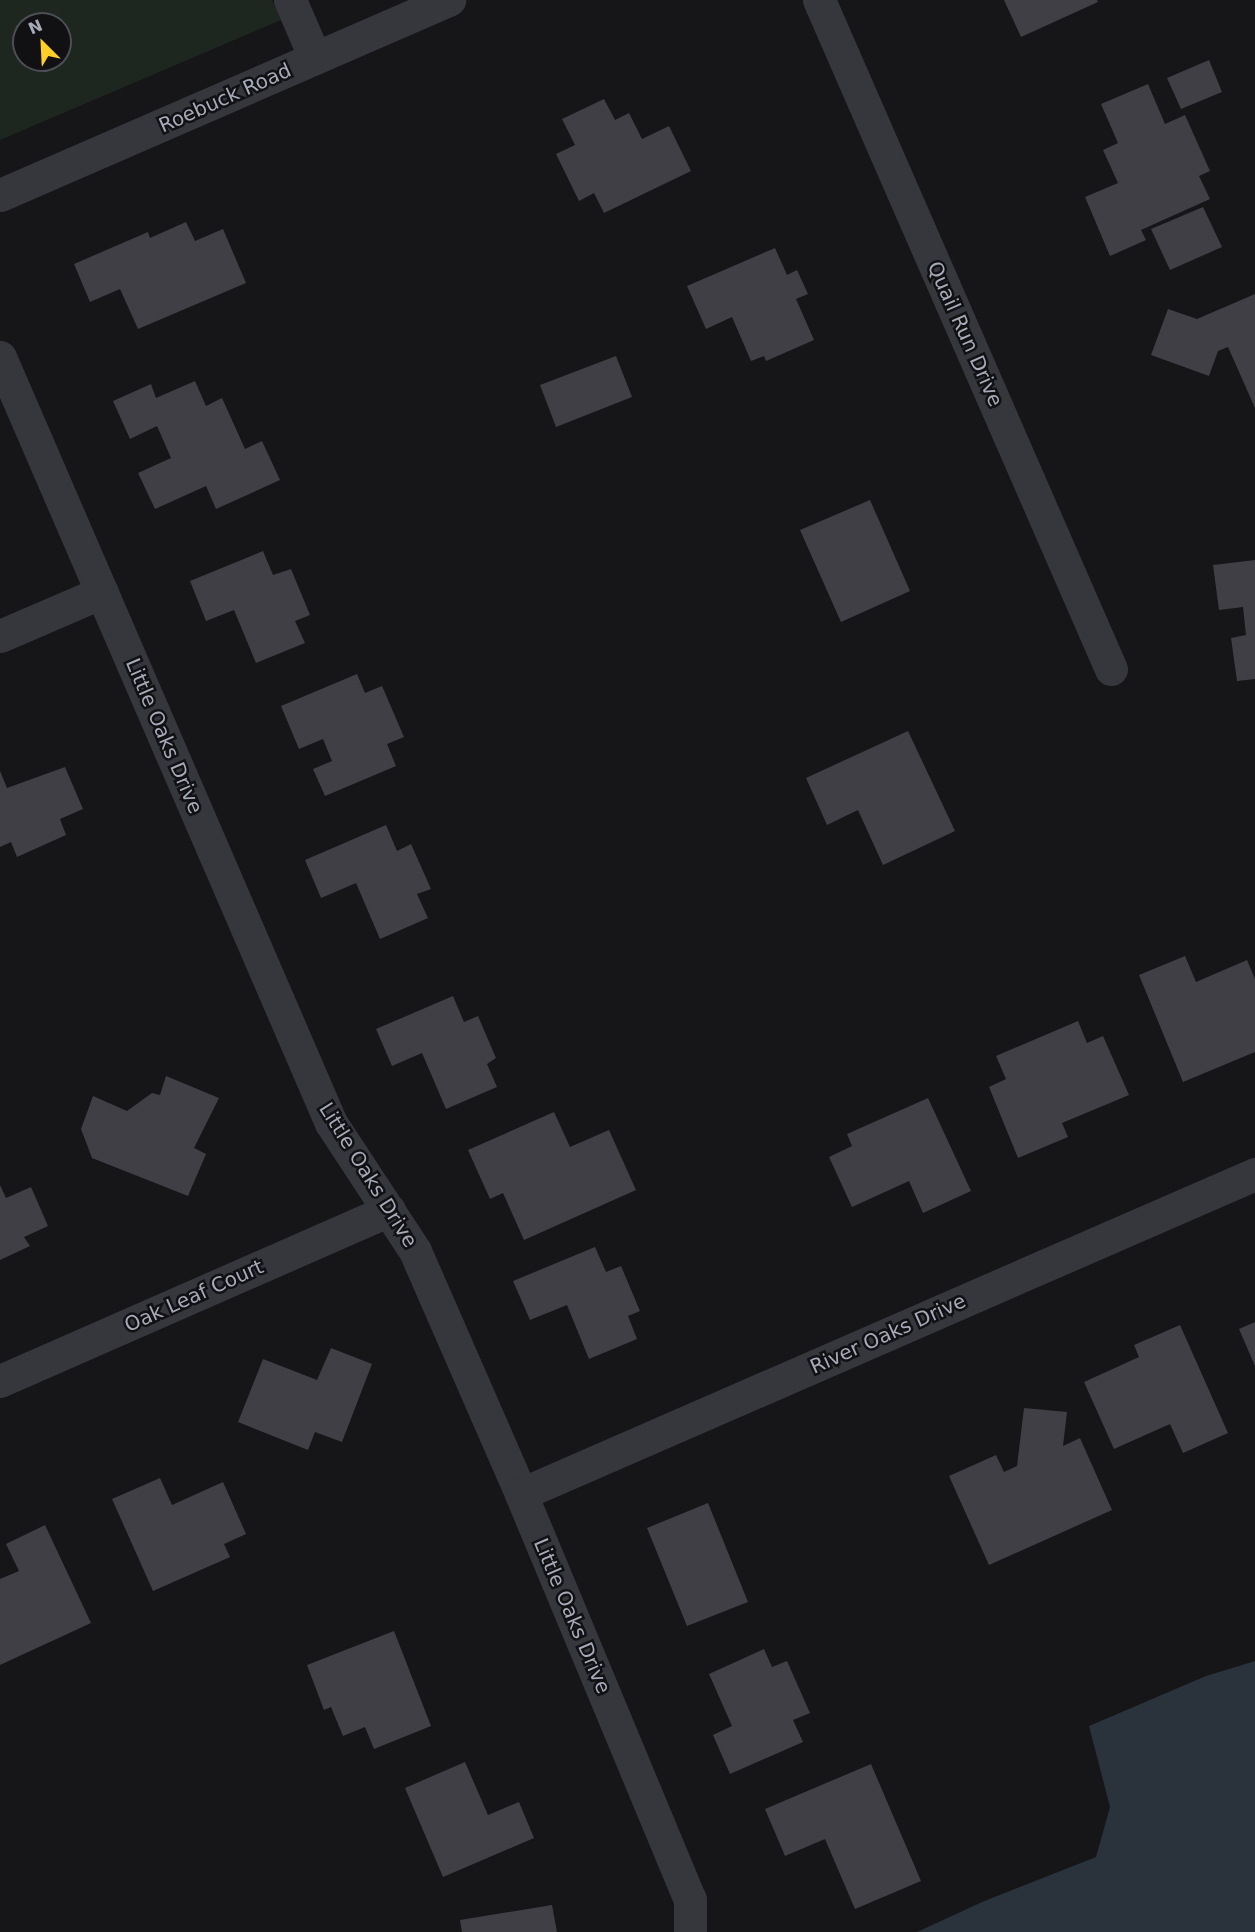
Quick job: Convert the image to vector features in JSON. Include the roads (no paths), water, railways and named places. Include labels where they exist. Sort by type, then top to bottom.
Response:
[{"type":"street","points":[[291,0],[315,58]]},
{"type":"street","name":"Roebuck Road","points":[[0,195],[449,0]]},
{"type":"street","name":"Quail Run Drive","points":[[819,0],[1111,669]]},
{"type":"street","name":"Little Oaks Drive","points":[[0,357],[331,1123],[415,1251],[521,1494],[690,1899],[690,1932]]},
{"type":"street","points":[[0,636],[102,592]]},
{"type":"street","name":"River Oaks Drive","points":[[521,1494],[1255,1174]]},
{"type":"street","name":"Oak Leaf Court","points":[[0,1381],[389,1210]]}]
